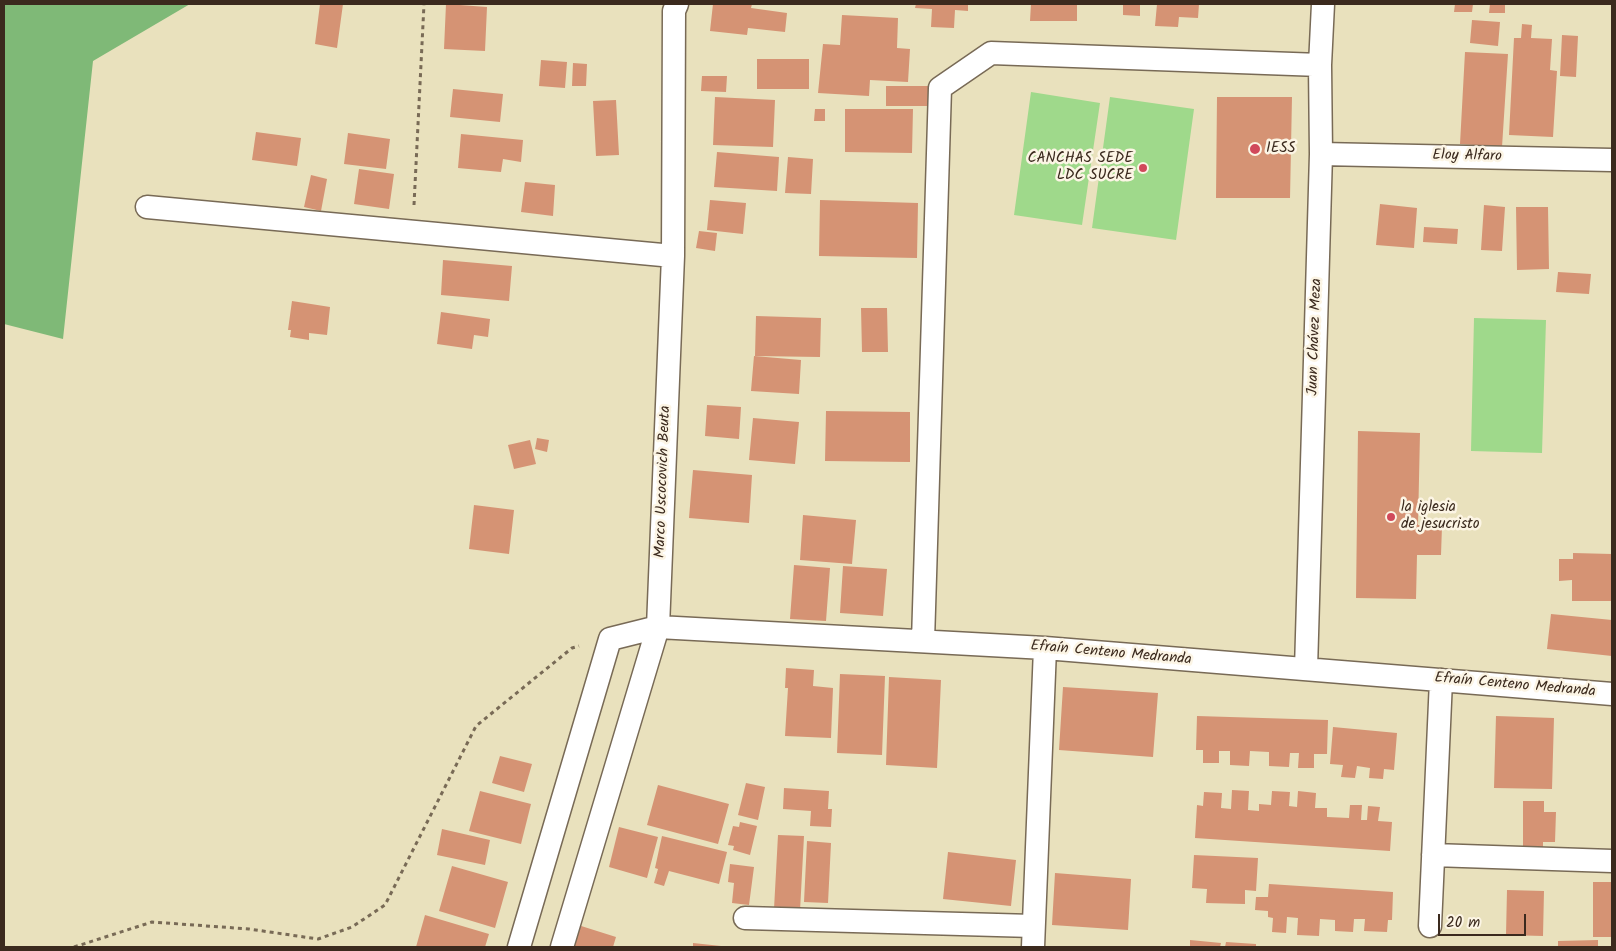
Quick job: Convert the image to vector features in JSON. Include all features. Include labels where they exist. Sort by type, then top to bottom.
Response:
[{"type":"street","name":"Marco Uscocovich Beuta","points":[[562,947],[658,626],[673,256],[674,11],[677,4]]},
{"type":"street","name":"Juan Chávez Meza","points":[[1306,670],[1322,154],[1320,65],[1323,4]]},
{"type":"street","points":[[923,641],[940,88],[991,53],[1320,65]]},
{"type":"street","name":"Eloy Alfaro","points":[[1322,154],[1612,160]]},
{"type":"street","points":[[147,207],[673,256]]},
{"type":"street","name":"Efraín Centeno Medranda","points":[[610,638],[658,626],[1045,648],[1612,694]]},
{"type":"street","points":[[519,947],[610,638]]},
{"type":"street","points":[[744,918],[1033,937],[1045,648]]},
{"type":"street","points":[[1430,926],[1441,680]]},
{"type":"street","points":[[1433,855],[1612,860]]},
{"type":"path","points":[[413,232],[424,4]]},
{"type":"path","points":[[74,947],[152,922],[249,929],[318,939],[352,926],[385,905],[476,726],[572,648],[610,638]]},
{"type":"green space","points":[[4,4],[190,4],[93,61],[63,339],[4,324]]},
{"type":"green space","points":[[1031,92],[1100,103],[1082,225],[1014,215]]},
{"type":"green space","name":"CANCHAS SEDE LDC SUCRE","points":[[1110,97],[1194,109],[1176,240],[1092,228]]},
{"type":"green space","points":[[1474,318],[1546,320],[1542,453],[1471,451]]},
{"type":"building","points":[[320,4],[343,4],[337,48],[315,44]]},
{"type":"building","points":[[446,4],[487,7],[485,51],[444,49]]},
{"type":"building","points":[[713,4],[752,4],[751,8],[787,13],[785,32],[748,28],[747,35],[710,31]]},
{"type":"building","points":[[916,4],[968,4],[968,11],[955,10],[954,28],[931,27],[932,9],[915,8]]},
{"type":"building","points":[[1031,4],[1077,4],[1077,21],[1030,21]]},
{"type":"building","points":[[1123,4],[1140,4],[1140,16],[1123,15]]},
{"type":"building","points":[[1157,4],[1199,4],[1198,18],[1179,17],[1178,27],[1155,26]]},
{"type":"building","points":[[1455,4],[1473,4],[1472,12],[1454,12]]},
{"type":"building","points":[[1490,4],[1505,4],[1505,13],[1489,13]]},
{"type":"building","points":[[842,15],[898,18],[897,48],[910,49],[908,82],[870,80],[869,96],[818,93],[823,44],[840,45]]},
{"type":"building","points":[[1472,20],[1500,22],[1498,46],[1470,43]]},
{"type":"building","points":[[1522,24],[1532,25],[1531,38],[1552,39],[1550,70],[1557,71],[1553,137],[1509,135],[1514,38],[1521,38]]},
{"type":"building","points":[[1562,35],[1578,36],[1576,77],[1560,76]]},
{"type":"building","points":[[1465,52],[1508,54],[1502,147],[1460,144]]},
{"type":"building","points":[[757,59],[809,59],[809,89],[757,89]]},
{"type":"building","points":[[541,60],[567,62],[565,88],[539,86]]},
{"type":"building","points":[[573,63],[587,64],[586,86],[572,86]]},
{"type":"building","points":[[702,76],[727,76],[726,92],[701,91]]},
{"type":"building","points":[[886,86],[928,86],[928,106],[886,106]]},
{"type":"building","points":[[453,89],[503,94],[500,122],[450,117]]},
{"type":"building","points":[[715,97],[775,100],[773,147],[713,145]]},
{"type":"building","points":[[1217,97],[1292,97],[1290,198],[1216,198]]},
{"type":"building","points":[[616,100],[619,155],[596,156],[593,101]]},
{"type":"building","points":[[815,109],[825,109],[825,121],[814,121]]},
{"type":"building","points":[[845,109],[913,109],[912,153],[845,152]]},
{"type":"building","points":[[256,132],[301,138],[297,166],[252,160]]},
{"type":"building","points":[[348,133],[390,139],[386,169],[344,164]]},
{"type":"building","points":[[461,134],[523,140],[521,162],[503,159],[501,172],[458,168]]},
{"type":"building","points":[[717,152],[779,157],[777,191],[714,187]]},
{"type":"building","points":[[788,157],[813,159],[811,194],[785,193]]},
{"type":"building","points":[[359,169],[394,174],[389,209],[354,204]]},
{"type":"building","points":[[311,175],[327,179],[321,211],[304,207]]},
{"type":"building","points":[[525,182],[555,185],[553,216],[521,212]]},
{"type":"building","points":[[710,200],[746,203],[743,234],[707,230]]},
{"type":"building","points":[[820,200],[918,203],[917,258],[819,256]]},
{"type":"building","points":[[1380,204],[1417,208],[1414,248],[1376,245]]},
{"type":"building","points":[[1484,205],[1505,207],[1502,251],[1481,250]]},
{"type":"building","points":[[1516,207],[1548,207],[1549,269],[1517,270]]},
{"type":"building","points":[[1424,227],[1458,229],[1457,244],[1423,242]]},
{"type":"building","points":[[699,231],[717,233],[715,251],[696,248]]},
{"type":"building","points":[[443,260],[512,266],[509,301],[441,295]]},
{"type":"building","points":[[1558,272],[1591,274],[1589,294],[1556,292]]},
{"type":"building","points":[[292,301],[330,307],[327,335],[309,333],[309,340],[290,337],[291,330],[288,330]]},
{"type":"building","points":[[861,308],[887,308],[888,352],[862,352]]},
{"type":"building","points":[[441,312],[490,319],[488,337],[474,335],[472,349],[437,344]]},
{"type":"building","points":[[756,316],[821,318],[820,357],[755,356]]},
{"type":"building","points":[[754,356],[801,360],[799,394],[751,391]]},
{"type":"building","points":[[707,405],[741,407],[739,439],[705,436]]},
{"type":"building","points":[[826,411],[910,412],[910,462],[825,461]]},
{"type":"building","points":[[753,418],[799,422],[795,464],[749,460]]},
{"type":"building","points":[[1358,431],[1420,433],[1418,525],[1442,526],[1441,555],[1417,555],[1416,599],[1356,598]]},
{"type":"building","points":[[537,438],[549,440],[547,452],[535,449]]},
{"type":"building","points":[[530,440],[536,464],[514,469],[508,445]]},
{"type":"building","points":[[693,470],[752,475],[749,523],[689,518]]},
{"type":"building","points":[[474,505],[514,510],[509,554],[469,549]]},
{"type":"building","points":[[803,515],[856,520],[852,564],[800,560]]},
{"type":"building","points":[[1573,553],[1612,554],[1612,601],[1572,601],[1572,580],[1559,581],[1559,559],[1573,559]]},
{"type":"building","points":[[794,565],[830,568],[826,621],[790,619]]},
{"type":"building","points":[[843,566],[887,569],[883,616],[840,613]]},
{"type":"building","points":[[1551,614],[1612,620],[1612,656],[1547,649]]},
{"type":"building","points":[[786,668],[814,670],[813,686],[833,688],[831,738],[785,736],[788,688],[785,688]]},
{"type":"building","points":[[840,674],[885,676],[882,755],[837,753]]},
{"type":"building","points":[[889,677],[941,680],[937,768],[886,765]]},
{"type":"building","points":[[1063,687],[1158,693],[1153,757],[1059,750]]},
{"type":"building","points":[[1197,716],[1328,720],[1327,754],[1314,754],[1314,768],[1298,768],[1299,753],[1290,753],[1289,767],[1269,766],[1269,752],[1250,751],[1249,766],[1230,765],[1230,751],[1219,751],[1219,763],[1203,763],[1203,750],[1196,750]]},
{"type":"building","points":[[1496,716],[1554,718],[1552,789],[1494,788]]},
{"type":"building","points":[[1333,727],[1397,733],[1394,770],[1384,769],[1383,779],[1369,778],[1370,768],[1357,766],[1355,778],[1341,777],[1343,765],[1330,764]]},
{"type":"building","points":[[500,756],[532,764],[524,792],[492,783]]},
{"type":"building","points":[[746,783],[765,787],[758,820],[738,815]]},
{"type":"building","points":[[658,785],[729,804],[718,844],[647,825]]},
{"type":"building","points":[[784,788],[829,791],[828,809],[832,809],[831,827],[810,826],[811,811],[783,809]]},
{"type":"building","points":[[1232,790],[1249,791],[1248,810],[1259,811],[1259,804],[1271,805],[1272,791],[1290,792],[1289,806],[1297,807],[1298,791],[1316,793],[1315,808],[1327,808],[1327,817],[1349,818],[1350,805],[1362,805],[1361,820],[1367,820],[1368,806],[1380,807],[1378,821],[1392,822],[1390,851],[1195,838],[1197,805],[1203,806],[1204,792],[1222,793],[1221,808],[1231,809]]},
{"type":"building","points":[[480,791],[531,804],[521,844],[469,831]]},
{"type":"building","points":[[1523,801],[1544,801],[1544,812],[1556,812],[1555,842],[1543,842],[1543,847],[1523,847]]},
{"type":"building","points":[[740,822],[757,826],[750,855],[733,850],[734,846],[728,845],[733,826],[739,827]]},
{"type":"building","points":[[619,827],[658,837],[647,878],[609,867]]},
{"type":"building","points":[[442,829],[490,840],[485,865],[437,855]]},
{"type":"building","points":[[778,835],[804,836],[800,911],[774,909]]},
{"type":"building","points":[[662,836],[727,852],[719,884],[669,871],[664,886],[654,883],[658,869],[655,868]]},
{"type":"building","points":[[807,841],[831,843],[828,903],[804,902]]},
{"type":"building","points":[[948,852],[1016,860],[1011,906],[943,899]]},
{"type":"building","points":[[1194,855],[1258,858],[1256,891],[1245,890],[1245,904],[1206,903],[1207,889],[1192,888]]},
{"type":"building","points":[[730,864],[754,867],[749,905],[732,903],[734,883],[728,882]]},
{"type":"building","points":[[452,866],[508,882],[495,928],[439,911]]},
{"type":"building","points":[[1055,873],[1131,879],[1128,930],[1052,925]]},
{"type":"building","points":[[1593,882],[1612,882],[1612,937],[1593,937]]},
{"type":"building","points":[[1269,884],[1393,892],[1392,920],[1388,920],[1387,932],[1364,931],[1365,919],[1354,919],[1353,932],[1335,931],[1335,920],[1320,919],[1319,936],[1297,935],[1298,918],[1287,917],[1286,933],[1272,932],[1273,918],[1268,917],[1268,911],[1255,910],[1256,897],[1268,897]]},
{"type":"building","points":[[1507,890],[1544,891],[1543,936],[1506,935]]},
{"type":"building","points":[[425,915],[489,934],[485,947],[416,947]]},
{"type":"building","points":[[578,925],[616,937],[613,947],[571,947]]},
{"type":"building","points":[[1190,940],[1221,943],[1220,947],[1190,947]]},
{"type":"building","points":[[1598,940],[1598,947],[1558,947],[1558,941]]},
{"type":"building","points":[[1226,942],[1256,944],[1256,947],[1225,947]]},
{"type":"building","points":[[693,943],[721,946],[693,947]]},
{"type":"place","name":"IESS","points":[[1255,149]]},
{"type":"place","name":"CANCHAS SEDE LDC SUCRE","points":[[1143,168]]},
{"type":"place","name":"la iglesia de jesucristo","points":[[1391,517]]}]
